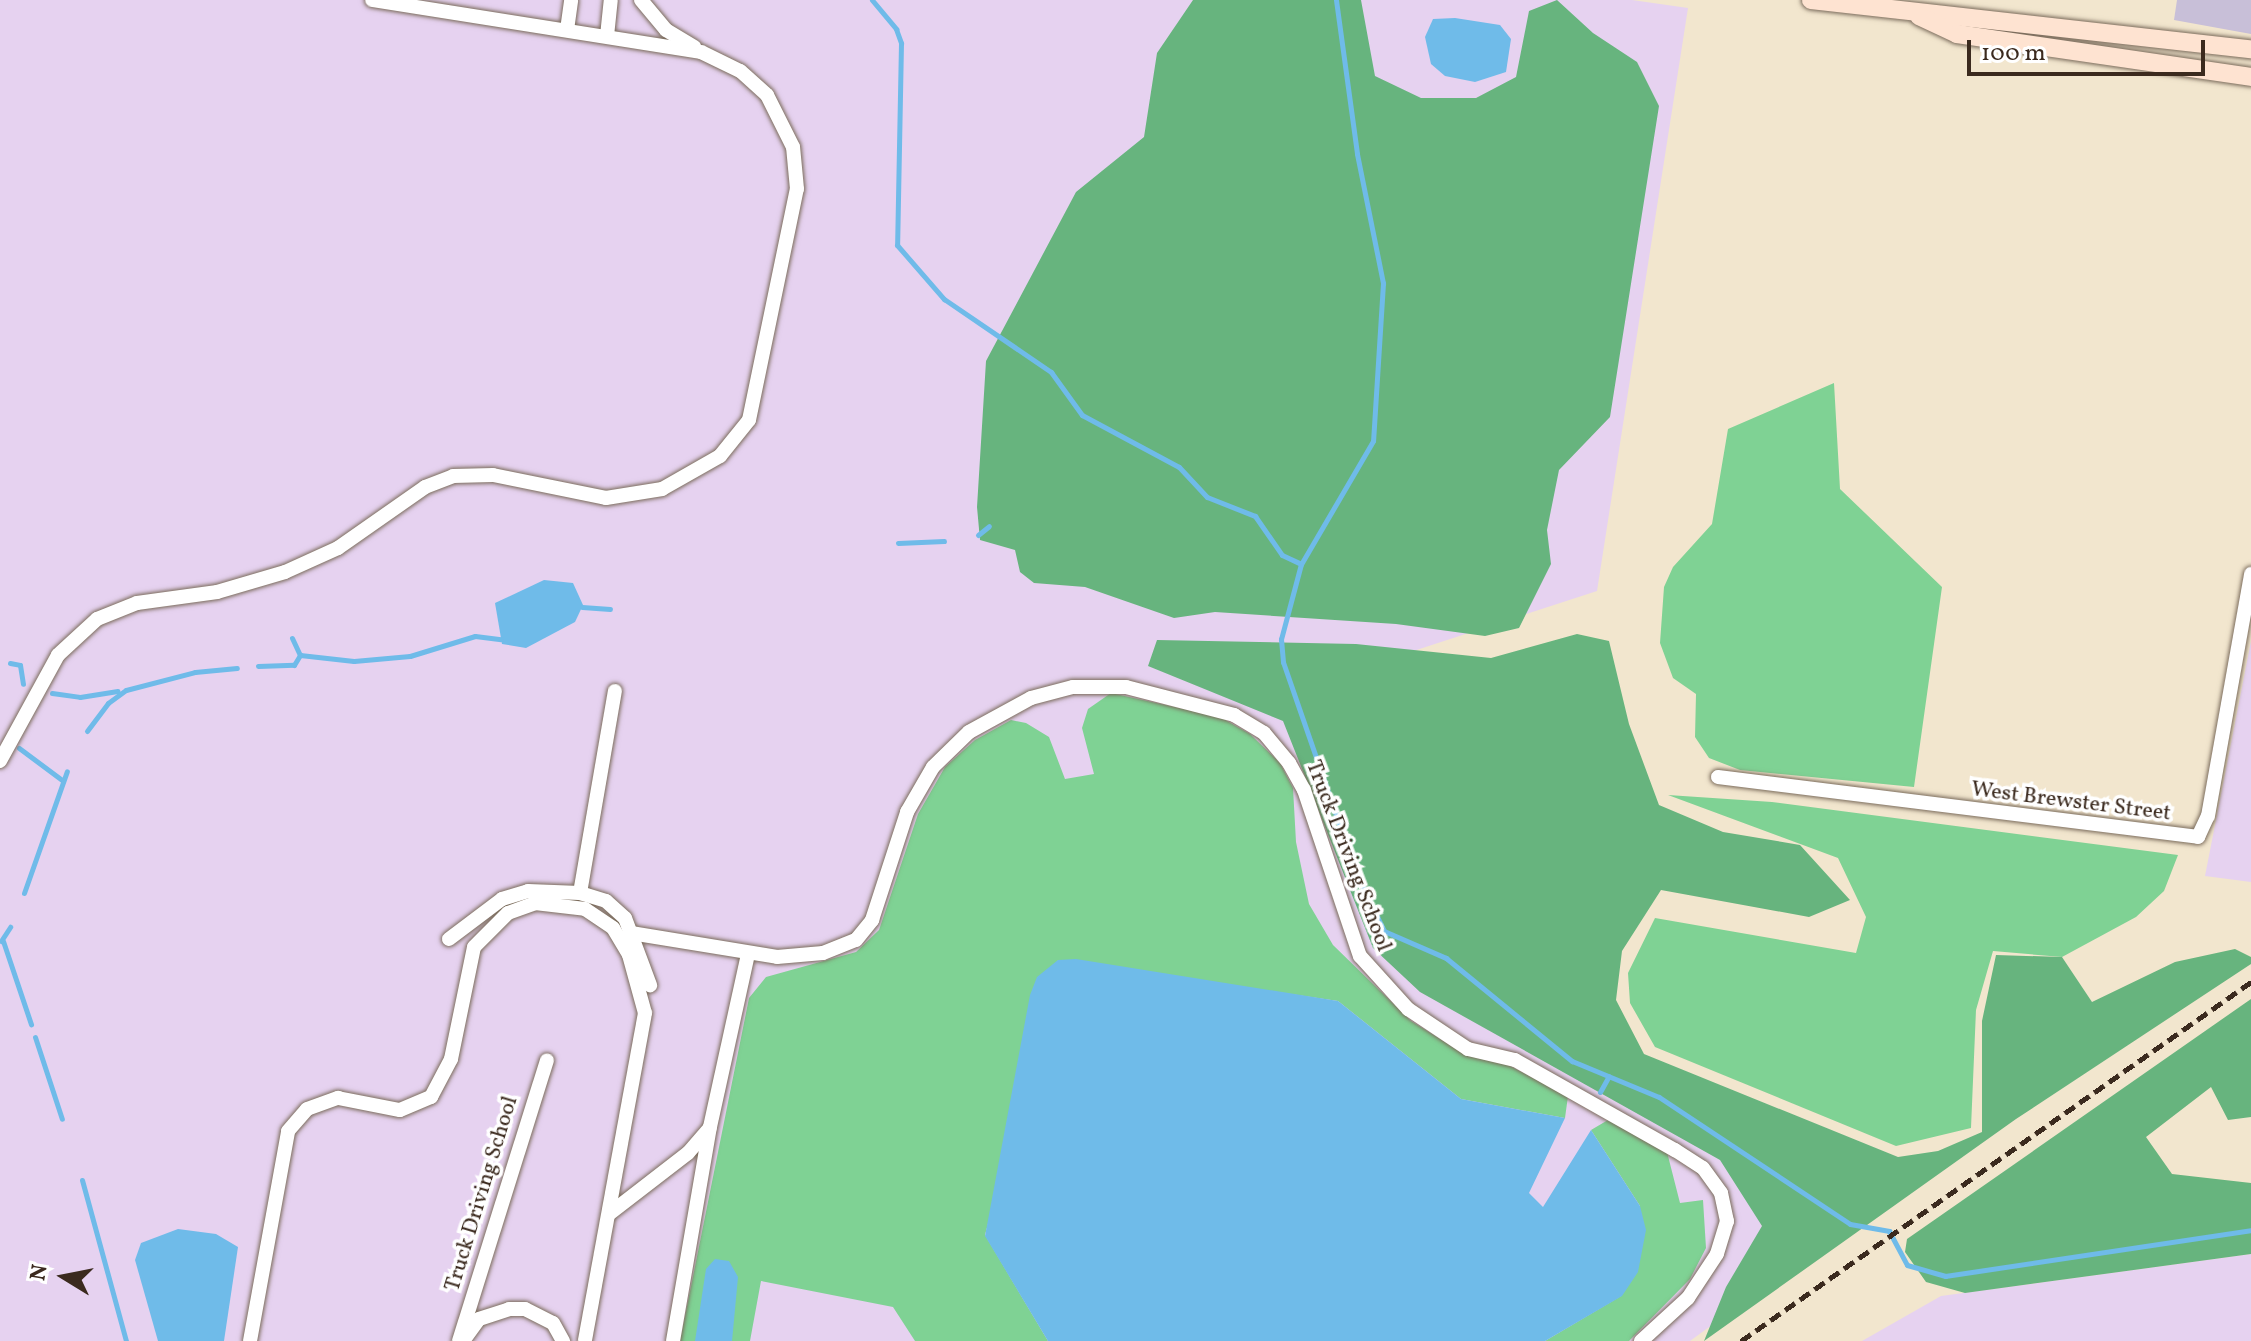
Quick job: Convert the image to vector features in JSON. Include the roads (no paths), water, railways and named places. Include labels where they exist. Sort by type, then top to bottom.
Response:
[{"type":"main road","points":[[1811,0],[1917,15],[1961,13],[2251,49]]},
{"type":"main road","points":[[1917,15],[1957,34],[2251,77]]},
{"type":"street","points":[[372,0],[701,52]]},
{"type":"street","points":[[567,30],[571,0]]},
{"type":"street","points":[[607,36],[611,0]]},
{"type":"street","points":[[0,761],[58,655],[86,626],[127,606],[217,592],[285,572],[338,548],[425,487],[453,476],[493,475],[614,499],[662,489],[720,456],[749,420],[792,221],[797,175],[793,147],[773,103],[740,71],[666,30],[641,0]]},
{"type":"street","name":"West Brewster Street","points":[[1718,777],[2198,837],[2208,816],[2251,574]]},
{"type":"street","name":"Truck Driving School","points":[[631,933],[748,954],[802,956],[856,940],[872,920],[907,812],[933,767],[969,732],[1031,698],[1073,687],[1126,687],[1234,715],[1264,733],[1289,763],[1307,798],[1360,956],[1408,1009],[1468,1049],[1515,1060],[1675,1150],[1703,1168],[1721,1193],[1727,1221],[1717,1254],[1688,1298],[1641,1341]]},
{"type":"street","points":[[580,893],[615,691]]},
{"type":"street","points":[[449,939],[502,899],[528,891],[580,893],[606,901],[625,918],[650,985]]},
{"type":"street","points":[[250,1341],[288,1131],[307,1109],[328,1101],[400,1110],[431,1097],[451,1059],[474,947],[508,913],[535,903],[585,909],[604,919],[620,938],[642,992],[645,1013],[585,1341]]},
{"type":"street","points":[[673,1341],[710,1127],[748,954]]},
{"type":"street","name":"Truck Driving School","points":[[462,1341],[547,1060]]},
{"type":"street","points":[[609,1214],[688,1153],[710,1127]]},
{"type":"street","name":"Truck Driving School","points":[[462,1341],[479,1319],[509,1309],[525,1309],[553,1323],[563,1341]]},
{"type":"water","points":[[1455,18],[1500,25],[1511,39],[1506,72],[1475,82],[1445,76],[1431,64],[1425,37],[1433,19]]},
{"type":"water","points":[[544,580],[573,583],[583,605],[575,622],[526,648],[502,644],[495,603]]},
{"type":"water","points":[[1076,959],[1338,1001],[1461,1099],[1565,1118],[1529,1193],[1543,1207],[1591,1130],[1640,1206],[1646,1230],[1638,1272],[1622,1296],[1545,1341],[1048,1341],[985,1236],[1030,995],[1037,977],[1058,960]]},
{"type":"water","points":[[178,1229],[216,1234],[238,1247],[224,1341],[158,1341],[135,1260],[141,1243]]},
{"type":"water","points":[[715,1259],[729,1261],[738,1277],[732,1341],[695,1341],[706,1269]]},
{"type":"waterway","points":[[872,0],[896,29],[901,43],[897,245],[944,299],[1051,372],[1082,415],[1179,467],[1207,497],[1255,516],[1282,555],[1301,564]]},
{"type":"waterway","points":[[1336,0],[1357,154],[1383,283],[1373,441],[1301,564],[1281,639],[1283,662],[1356,873],[1384,931],[1446,958],[1572,1061],[1659,1097],[1850,1224],[1889,1231],[1907,1265],[1945,1276],[2251,1230]]},
{"type":"waterway","points":[[978,535],[989,526]]},
{"type":"waterway","points":[[898,543],[944,541]]},
{"type":"waterway","points":[[582,607],[610,609]]},
{"type":"waterway","points":[[258,666],[294,665],[300,655],[354,661],[410,656],[475,636],[501,639]]},
{"type":"waterway","points":[[292,638],[300,655]]},
{"type":"waterway","points":[[10,663],[20,665],[23,684]]},
{"type":"waterway","points":[[87,731],[108,703],[126,690],[195,672],[237,668]]},
{"type":"waterway","points":[[52,693],[80,697],[118,691]]},
{"type":"waterway","points":[[19,748],[62,780]]},
{"type":"waterway","points":[[24,893],[67,771]]},
{"type":"waterway","points":[[1,941],[10,927]]},
{"type":"waterway","points":[[3,941],[31,1024]]},
{"type":"waterway","points":[[35,1037],[62,1119]]},
{"type":"waterway","points":[[1600,1092],[1609,1076]]},
{"type":"waterway","points":[[82,1180],[126,1341]]},
{"type":"railway","points":[[1741,1341],[2251,982]]}]
